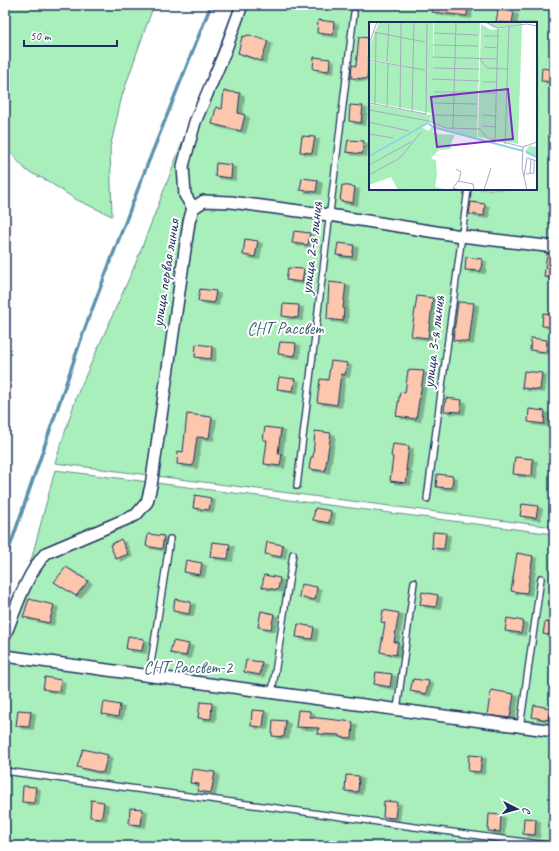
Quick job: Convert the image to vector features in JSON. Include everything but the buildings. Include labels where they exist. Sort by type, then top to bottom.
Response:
[{"type":"street","name":"улица первая линия","points":[[5,635],[31,575],[38,562],[46,553],[136,515],[147,502],[151,486],[188,229],[193,208],[184,195],[183,166],[194,122],[224,54],[242,5]]},
{"type":"street","points":[[193,208],[204,201],[231,202],[329,215],[461,236],[554,247]]},
{"type":"street","points":[[5,656],[554,731]]},
{"type":"lane","name":"улица 2-я линия","points":[[296,486],[354,13]]},
{"type":"lane","name":"улица 3-я линия","points":[[427,500],[468,190]]},
{"type":"lane","points":[[149,676],[170,539]]},
{"type":"lane","points":[[272,693],[293,554]]},
{"type":"lane","points":[[520,727],[541,578]]},
{"type":"lane","points":[[397,710],[414,582]]},
{"type":"lane","points":[[5,771],[554,846]]},
{"type":"green space","points":[[5,5],[154,5],[122,96],[110,148],[112,216],[75,199],[46,180],[27,171],[5,147]]},
{"type":"green space","name":"СНТ Рассвет","points":[[532,5],[554,8],[554,527],[55,463],[77,395],[135,265],[235,6]]},
{"type":"green space","name":"СНТ Рассвет-2","points":[[55,470],[554,534],[554,846],[5,846],[5,659]]},
{"type":"waterway","points":[[5,561],[85,328],[144,173],[211,5]]}]
